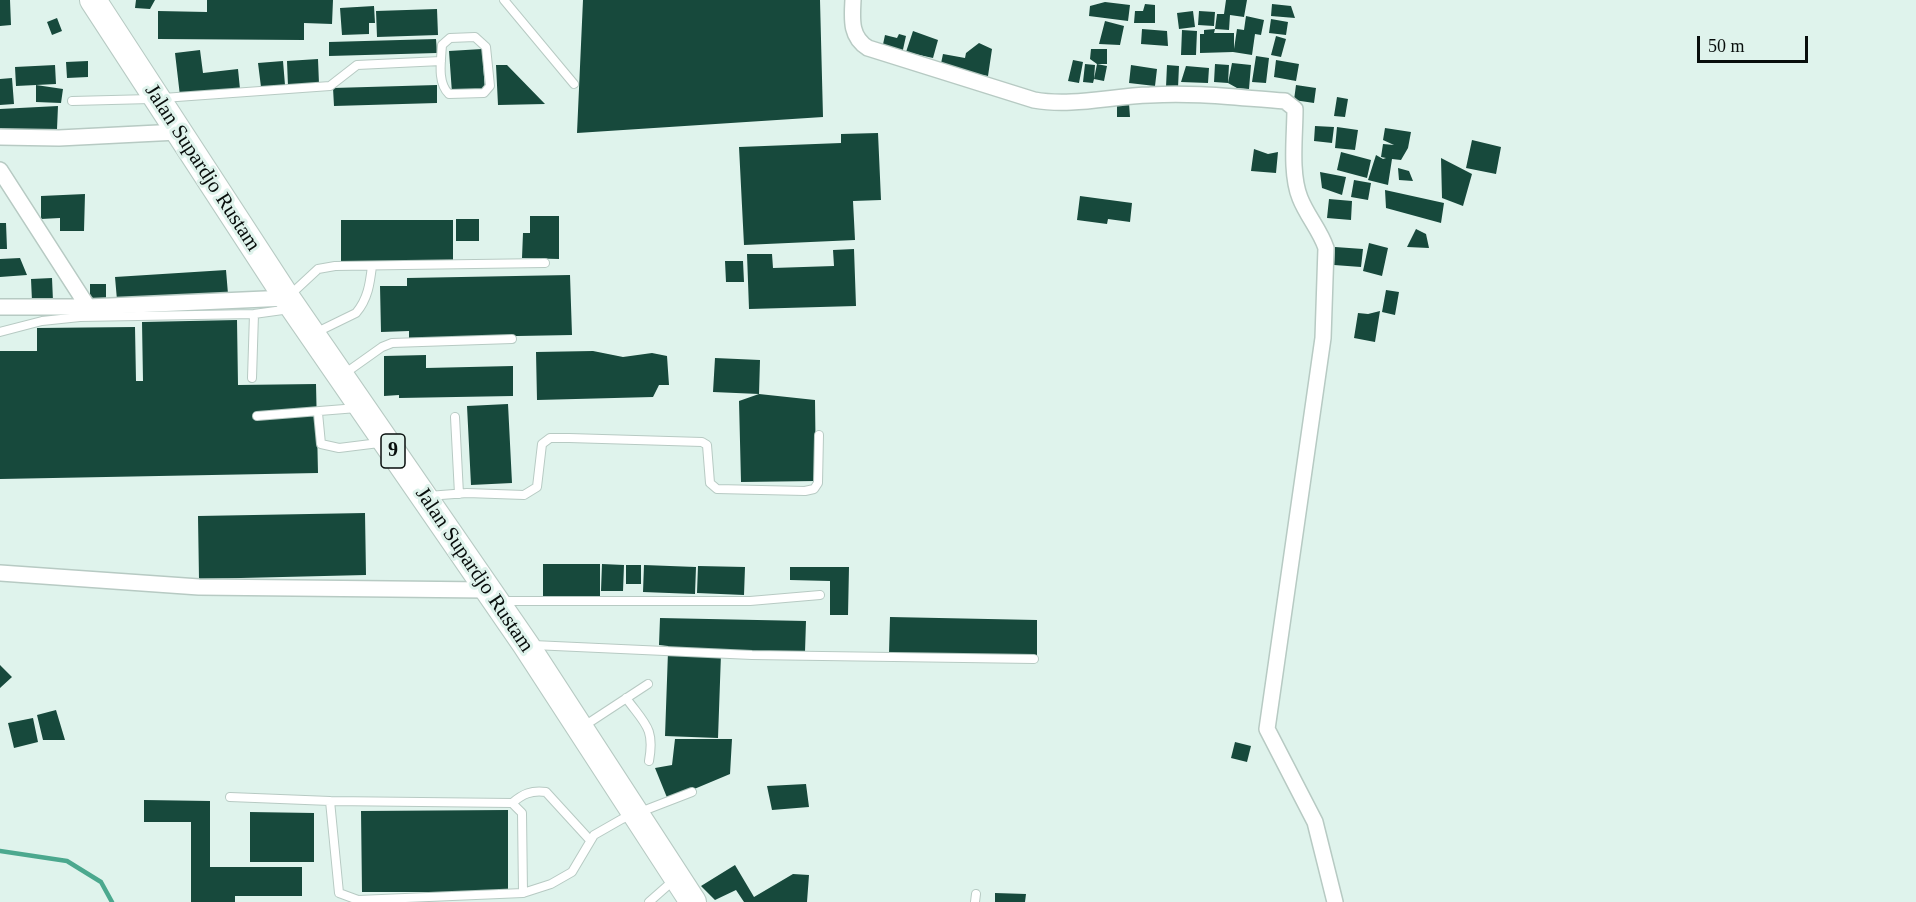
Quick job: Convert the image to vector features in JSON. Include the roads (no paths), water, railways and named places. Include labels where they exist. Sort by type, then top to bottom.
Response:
[{"type":"highway","name":"Jalan Supardjo Rustam","points":[[93,0],[177,132],[525,645],[693,902]]},
{"type":"street","points":[[853,0],[854,33],[860,43],[868,48],[1034,100],[1055,102],[1150,94],[1188,94],[1285,101],[1295,109],[1299,196],[1326,248],[1323,338],[1267,729],[1314,822],[1335,902]]},
{"type":"street","points":[[0,137],[59,138],[177,132]]},
{"type":"street","points":[[0,170],[88,307]]},
{"type":"street","points":[[0,307],[291,303]]},
{"type":"street","points":[[0,573],[199,587],[490,595]]},
{"type":"lane","points":[[504,0],[574,84]]},
{"type":"lane","points":[[475,37],[481,40],[486,47],[489,62],[488,90],[484,93],[449,94],[444,89],[442,81],[441,61],[442,45],[450,38],[475,37]]},
{"type":"lane","points":[[72,101],[156,99],[330,87],[357,65],[441,61]]},
{"type":"lane","points":[[0,332],[42,321],[80,317],[254,314],[291,303],[318,269],[336,266],[545,263]]},
{"type":"lane","points":[[313,334],[356,313],[368,294],[372,266]]},
{"type":"lane","points":[[252,378],[254,314]]},
{"type":"lane","points":[[342,375],[382,347],[392,343],[512,339]]},
{"type":"lane","points":[[257,416],[318,413],[364,407]]},
{"type":"lane","points":[[318,413],[321,444],[339,448],[387,441]]},
{"type":"lane","points":[[454,417],[459,494]]},
{"type":"lane","points":[[423,496],[524,495],[537,487],[542,444],[550,438],[702,442],[707,445],[710,483],[717,489],[805,491],[814,489],[818,483],[819,435]]},
{"type":"lane","points":[[490,595],[750,601],[820,595]]},
{"type":"lane","points":[[525,645],[752,655],[1034,659]]},
{"type":"lane","points":[[581,729],[648,684]]},
{"type":"lane","points":[[626,698],[651,731],[649,761]]},
{"type":"lane","points":[[230,797],[330,801],[512,803],[528,792],[546,792],[589,839]]},
{"type":"lane","points":[[330,801],[339,893],[358,900],[523,893],[551,884],[572,872],[582,858],[589,839],[622,819],[692,792]]},
{"type":"lane","points":[[512,803],[522,813],[523,893]]},
{"type":"lane","points":[[649,902],[677,877]]},
{"type":"waterway","points":[[0,851],[67,861],[101,882],[112,902]]}]
